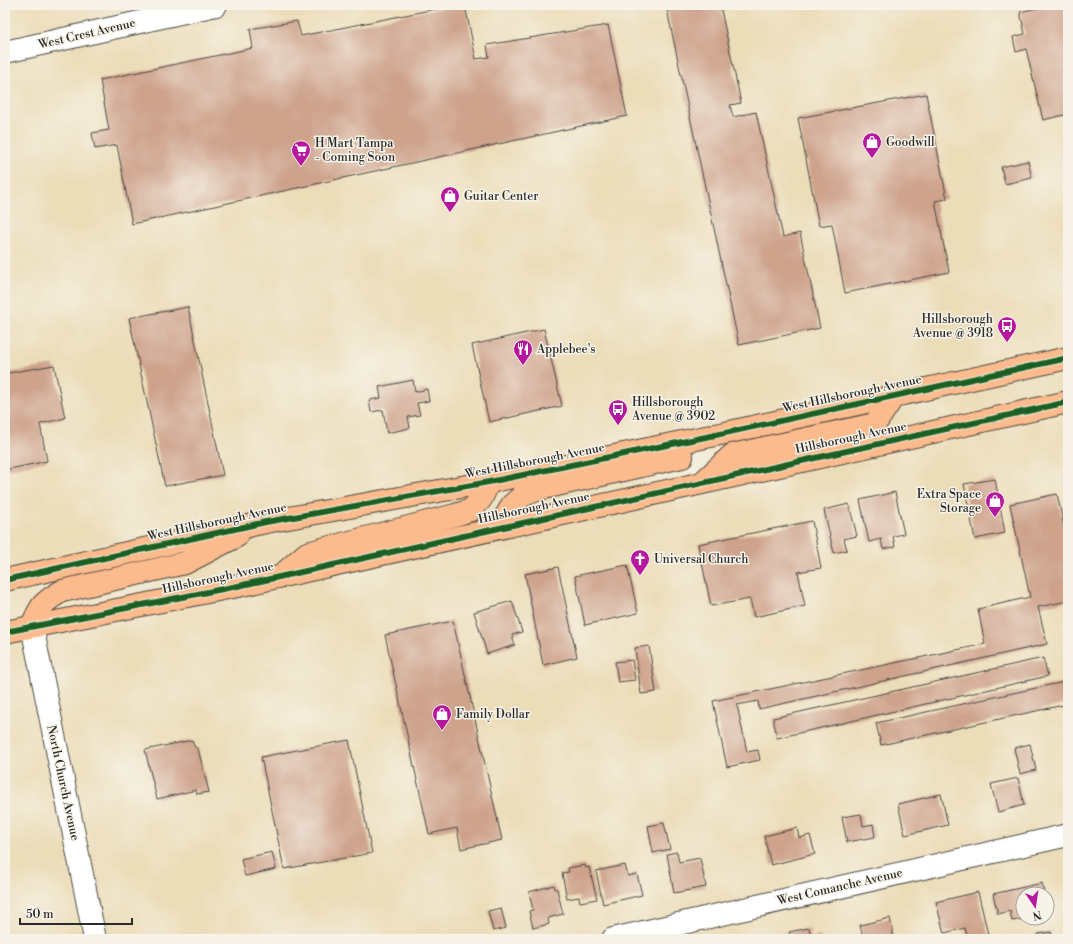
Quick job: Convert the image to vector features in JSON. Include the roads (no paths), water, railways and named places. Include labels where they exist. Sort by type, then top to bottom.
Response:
[{"type":"main road","name":"West Hillsborough Avenue","points":[[5,580],[266,522],[489,482],[725,433],[1068,358]]},
{"type":"main road","points":[[703,482],[732,455],[875,424],[894,396]]},
{"type":"main road","name":"Hillsborough Avenue","points":[[5,632],[281,576],[1068,402]]},
{"type":"main road","points":[[500,527],[512,506],[522,496],[539,490],[688,456],[725,433]]},
{"type":"main road","points":[[281,576],[307,553],[471,510],[481,500],[489,482]]},
{"type":"main road","points":[[32,626],[37,613],[47,599],[62,591],[185,563],[266,522]]},
{"type":"street","name":"West Crest Avenue","points":[[5,52],[216,5]]},
{"type":"street","name":"North Church Avenue","points":[[32,626],[95,939]]},
{"type":"street","name":"West Comanche Avenue","points":[[613,939],[1068,835]]},
{"type":"place","name":"Goodwill","points":[[872,159]]},
{"type":"place","name":"H Mart Tampa - Coming Soon","points":[[301,167]]},
{"type":"place","name":"Guitar Center","points":[[450,213]]},
{"type":"place","name":"Hillsborough Avenue @ 3918","points":[[1007,343]]},
{"type":"place","name":"Applebee's","points":[[523,366]]},
{"type":"place","name":"Hillsborough Avenue @ 3902","points":[[618,426]]},
{"type":"place","name":"Extra Space Storage","points":[[995,518]]},
{"type":"place","name":"Universal Church","points":[[640,576]]},
{"type":"place","name":"Family Dollar","points":[[442,731]]}]
